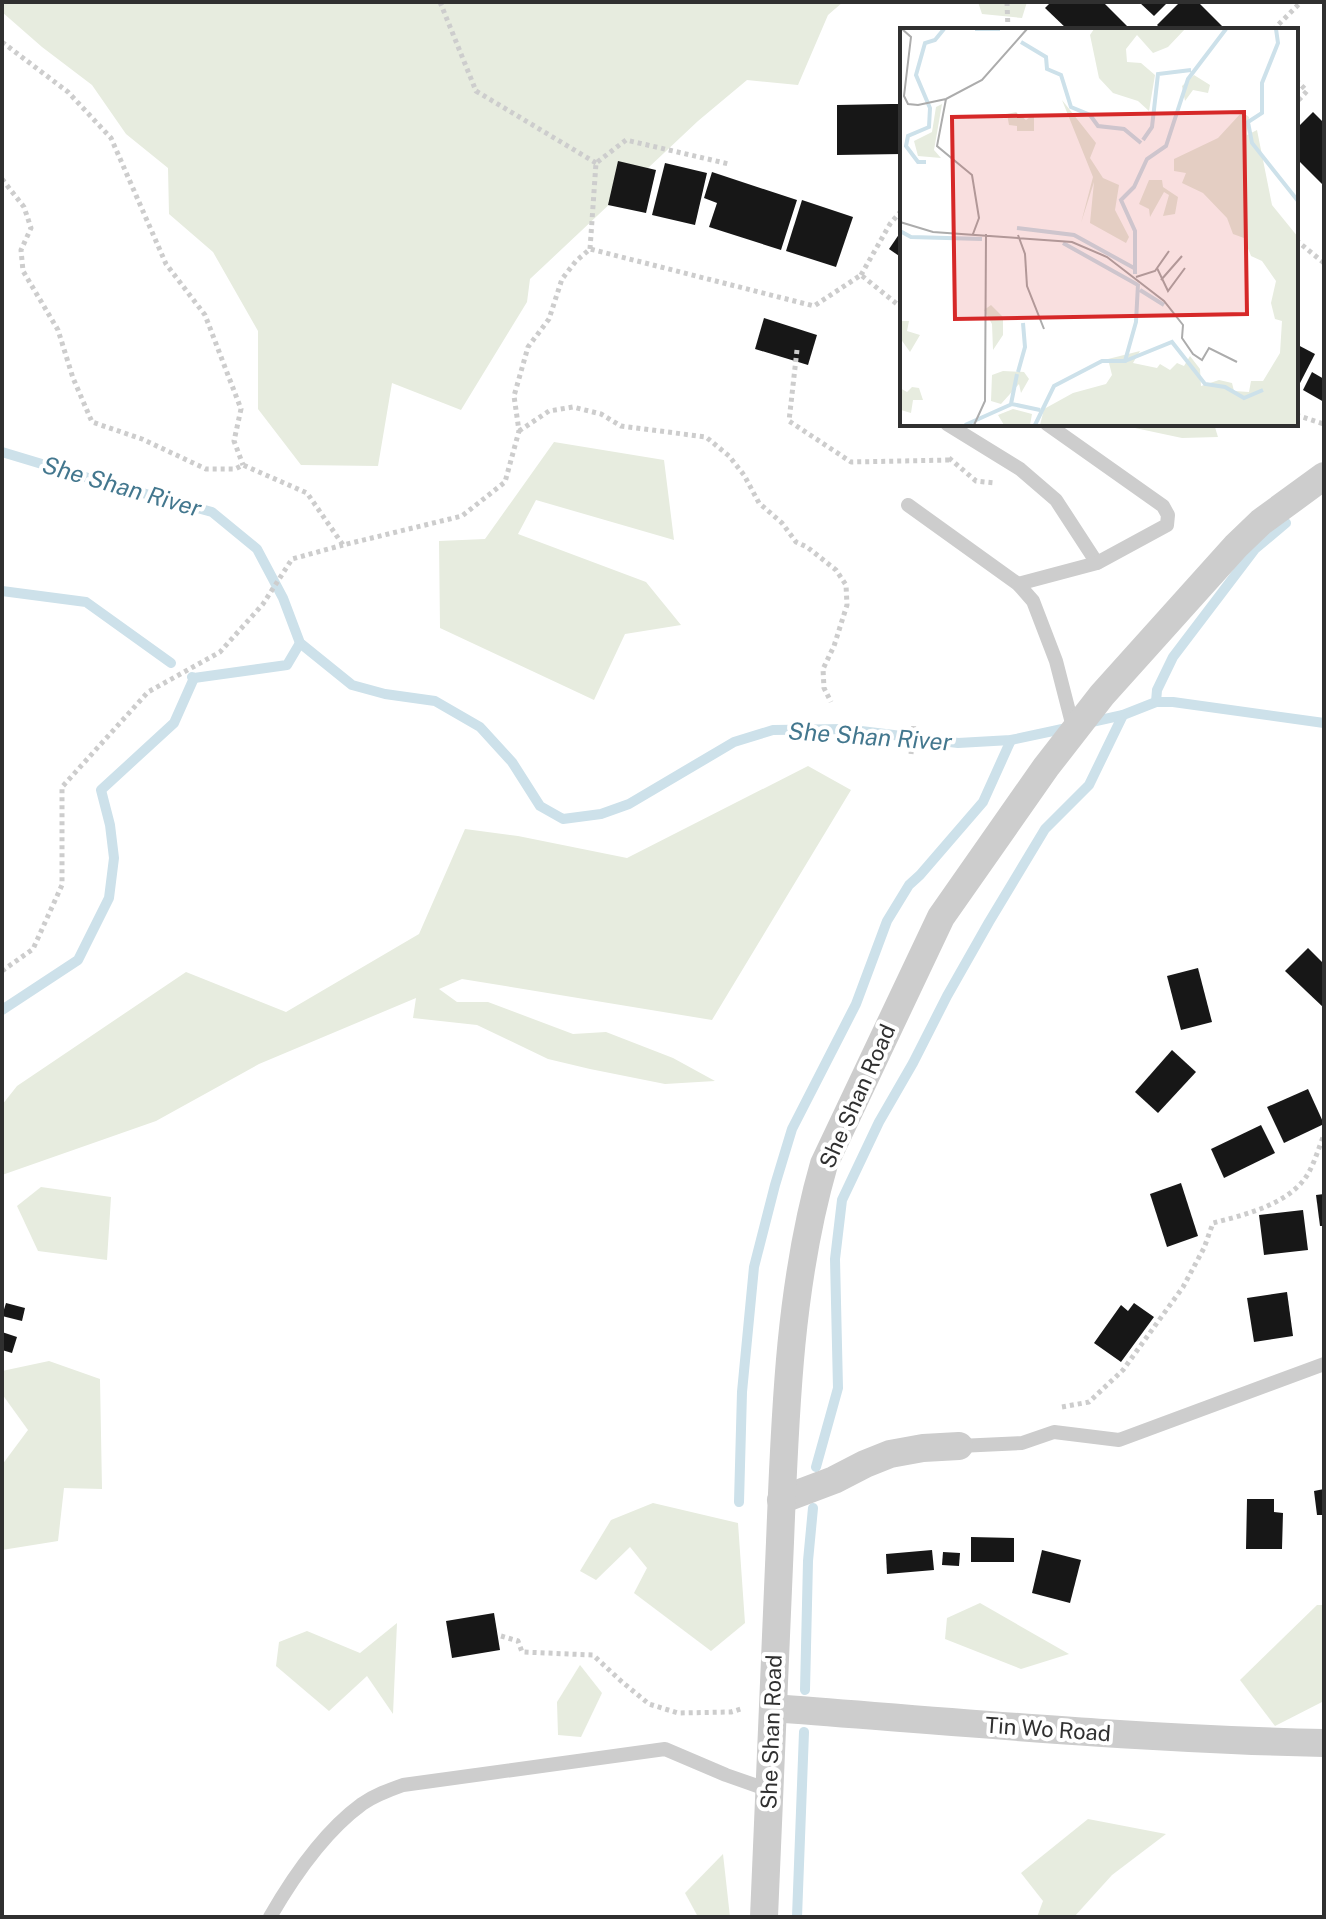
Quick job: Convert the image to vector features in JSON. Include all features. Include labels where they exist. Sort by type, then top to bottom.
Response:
[{"type":"street","name":"She Shan Road","points":[[764,1917],[787,1391],[795,1316],[814,1202],[824,1164],[941,917],[1046,767],[1071,720],[1102,695],[1236,546],[1261,522],[1324,476]]},
{"type":"street","points":[[781,1500],[890,1454],[959,1446]]},
{"type":"street","name":"Tin Wo Road","points":[[773,1708],[1155,1736],[1324,1743]]},
{"type":"lane","points":[[950,426],[1020,469],[1056,500],[1097,563]]},
{"type":"lane","points":[[1018,584],[1097,563],[1167,525],[1168,515],[1163,506],[1050,426]]},
{"type":"lane","points":[[908,505],[1018,584],[1033,601],[1056,661],[1071,720]]},
{"type":"lane","points":[[959,1446],[1022,1443],[1054,1432],[1119,1440],[1324,1364]]},
{"type":"lane","points":[[270,1917],[284,1893],[337,1825],[364,1803],[403,1785],[665,1749],[769,1790]]},
{"type":"path","points":[[440,2],[476,91],[596,163]]},
{"type":"path","points":[[1007,2],[1008,28]]},
{"type":"path","points":[[1275,28],[1301,2]]},
{"type":"path","points":[[2,42],[68,92],[111,138],[166,264],[205,315],[241,409],[234,441],[243,465],[307,493],[343,545]]},
{"type":"path","points":[[1298,82],[1307,91],[1298,101]]},
{"type":"path","points":[[2,971],[33,949],[62,885],[62,787],[148,692],[220,652],[263,604],[292,559],[462,516],[505,482],[519,431],[514,396],[528,347],[549,319],[562,279],[590,249],[596,163],[626,140],[729,164]]},
{"type":"path","points":[[2,179],[24,207],[31,228],[21,250],[23,271],[58,330],[73,378],[92,422],[142,439],[206,469],[235,469],[243,465]]},
{"type":"path","points":[[590,249],[814,306],[861,275],[900,212]]},
{"type":"path","points":[[1298,242],[1324,263]]},
{"type":"path","points":[[861,275],[900,306]]},
{"type":"path","points":[[797,350],[789,421],[851,462],[950,460]]},
{"type":"path","points":[[519,431],[549,411],[573,407],[601,414],[621,426],[706,437],[729,456],[744,475],[759,503],[782,523],[796,542],[836,570],[846,585],[847,605],[823,669],[824,688],[831,702]]},
{"type":"path","points":[[1298,416],[1324,424]]},
{"type":"path","points":[[943,450],[950,460],[976,481],[1002,483]]},
{"type":"path","points":[[911,754],[914,723]]},
{"type":"path","points":[[1037,1437],[1051,1410],[1089,1402],[1123,1370],[1183,1287],[1204,1248],[1213,1223],[1244,1215],[1286,1197],[1305,1179],[1324,1135]]},
{"type":"path","points":[[501,1636],[518,1641],[522,1652],[593,1655],[649,1704],[678,1713],[731,1712],[744,1708]]},
{"type":"shaded area","points":[[3,2],[843,2],[828,15],[798,85],[747,80],[698,121],[530,279],[527,302],[461,410],[392,383],[378,466],[301,465],[258,409],[258,331],[213,252],[169,214],[168,168],[126,134],[92,85],[2,12]]},
{"type":"shaded area","points":[[978,2],[1027,2],[1022,18],[982,14]]},
{"type":"shaded area","points":[[1215,426],[1218,437],[1182,438],[1135,428]]},
{"type":"shaded area","points":[[554,442],[664,460],[674,540],[536,500],[518,534],[646,582],[681,625],[625,634],[594,700],[440,628],[439,541],[485,539]]},
{"type":"shaded area","points":[[808,766],[851,790],[712,1020],[462,979],[439,989],[457,1002],[488,1002],[573,1034],[606,1032],[673,1058],[715,1081],[665,1084],[548,1059],[477,1025],[413,1018],[416,998],[259,1064],[156,1121],[2,1175],[2,1105],[17,1086],[186,972],[286,1012],[419,934],[465,829],[518,836],[627,858]]},
{"type":"shaded area","points":[[41,1187],[111,1197],[107,1260],[38,1251],[17,1206]]},
{"type":"shaded area","points":[[49,1361],[100,1379],[102,1489],[64,1488],[58,1541],[2,1550],[2,1465],[28,1430],[2,1394],[2,1371]]},
{"type":"shaded area","points":[[653,1503],[738,1523],[745,1623],[711,1651],[634,1593],[647,1568],[630,1547],[596,1580],[580,1571],[611,1520]]},
{"type":"shaded area","points":[[980,1603],[1069,1654],[1021,1669],[945,1639],[947,1618]]},
{"type":"shaded area","points":[[1317,1605],[1324,1605],[1324,1701],[1275,1726],[1240,1680]]},
{"type":"shaded area","points":[[397,1623],[393,1714],[367,1676],[329,1711],[276,1666],[279,1642],[307,1631],[360,1653]]},
{"type":"shaded area","points":[[580,1665],[602,1693],[581,1737],[558,1735],[557,1702]]},
{"type":"shaded area","points":[[1088,1819],[1166,1834],[1112,1875],[1074,1917],[1037,1917],[1043,1901],[1021,1873]]},
{"type":"shaded area","points":[[723,1854],[730,1917],[698,1917],[685,1893]]},
{"type":"building","points":[[1051,2],[1103,2],[1129,28],[1066,28],[1045,8]]},
{"type":"building","points":[[1139,2],[1168,2],[1154,16]]},
{"type":"building","points":[[1180,2],[1198,2],[1224,28],[1160,28],[1157,25]]},
{"type":"building","points":[[900,104],[900,154],[837,155],[837,105]]},
{"type":"building","points":[[1313,112],[1324,123],[1324,186],[1298,160],[1298,127]]},
{"type":"building","points":[[618,161],[656,170],[646,213],[608,205]]},
{"type":"building","points":[[665,163],[707,173],[695,225],[652,215]]},
{"type":"building","points":[[712,172],[797,200],[781,250],[709,227],[717,203],[704,198]]},
{"type":"building","points":[[802,200],[853,217],[836,267],[786,251]]},
{"type":"building","points":[[900,233],[900,257],[889,249]]},
{"type":"building","points":[[764,318],[817,335],[808,365],[755,349]]},
{"type":"building","points":[[1298,345],[1315,354],[1298,387]]},
{"type":"building","points":[[1312,372],[1324,379],[1324,402],[1303,390]]},
{"type":"building","points":[[1308,948],[1324,964],[1324,1008],[1285,971]]},
{"type":"building","points":[[1198,968],[1212,1022],[1181,1030],[1167,976]]},
{"type":"building","points":[[1172,1050],[1196,1072],[1158,1113],[1135,1092]]},
{"type":"building","points":[[1308,1089],[1324,1124],[1284,1143],[1267,1107]]},
{"type":"building","points":[[1261,1125],[1275,1153],[1224,1178],[1211,1149]]},
{"type":"building","points":[[1181,1183],[1198,1236],[1167,1247],[1150,1194]]},
{"type":"building","points":[[1324,1194],[1324,1226],[1320,1226],[1316,1195]]},
{"type":"building","points":[[1303,1210],[1308,1250],[1264,1255],[1259,1215]]},
{"type":"building","points":[[1287,1292],[1293,1336],[1254,1342],[1247,1298]]},
{"type":"building","points":[[6,1303],[25,1308],[22,1321],[2,1316]]},
{"type":"building","points":[[1134,1303],[1154,1317],[1121,1362],[1094,1343],[1121,1305],[1128,1311]]},
{"type":"building","points":[[2,1332],[17,1337],[12,1353],[2,1350]]},
{"type":"building","points":[[1324,1489],[1324,1515],[1317,1515],[1314,1491]]},
{"type":"building","points":[[1247,1499],[1274,1499],[1274,1512],[1283,1513],[1282,1549],[1246,1549]]},
{"type":"building","points":[[971,1537],[1014,1538],[1014,1562],[971,1562]]},
{"type":"building","points":[[932,1550],[934,1570],[887,1574],[886,1554]]},
{"type":"building","points":[[1042,1550],[1081,1560],[1070,1603],[1032,1593]]},
{"type":"building","points":[[943,1552],[960,1553],[959,1566],[942,1565]]},
{"type":"building","points":[[494,1613],[500,1650],[452,1658],[446,1621]]},
{"type":"waterway","name":"She Shan River","points":[[2,452],[212,512],[257,549],[283,598],[300,643],[352,685],[385,694],[435,701],[480,727],[512,762],[540,806],[563,819],[601,814],[629,804],[734,742],[773,730],[845,729],[958,743],[1011,740],[1067,728]]},
{"type":"waterway","points":[[1156,702],[1157,690],[1173,657],[1255,549],[1286,523]]},
{"type":"waterway","points":[[2,591],[86,602],[171,663]]},
{"type":"waterway","points":[[192,677],[287,665],[300,643]]},
{"type":"waterway","points":[[2,1010],[78,960],[109,898],[114,858],[101,790],[174,723],[194,678]]},
{"type":"waterway","name":"She Shan River","points":[[1087,723],[1123,715],[1156,702],[1324,723]]},
{"type":"waterway","points":[[816,1467],[838,1388],[835,1259],[842,1200],[879,1122],[989,922],[1045,829],[1089,785],[1123,715]]},
{"type":"waterway","points":[[739,1502],[742,1392],[754,1267],[792,1129],[856,1004],[887,921],[909,885],[983,802],[1011,740]]},
{"type":"waterway","points":[[805,1690],[808,1561],[813,1508]]},
{"type":"waterway","points":[[797,1917],[804,1732]]}]
